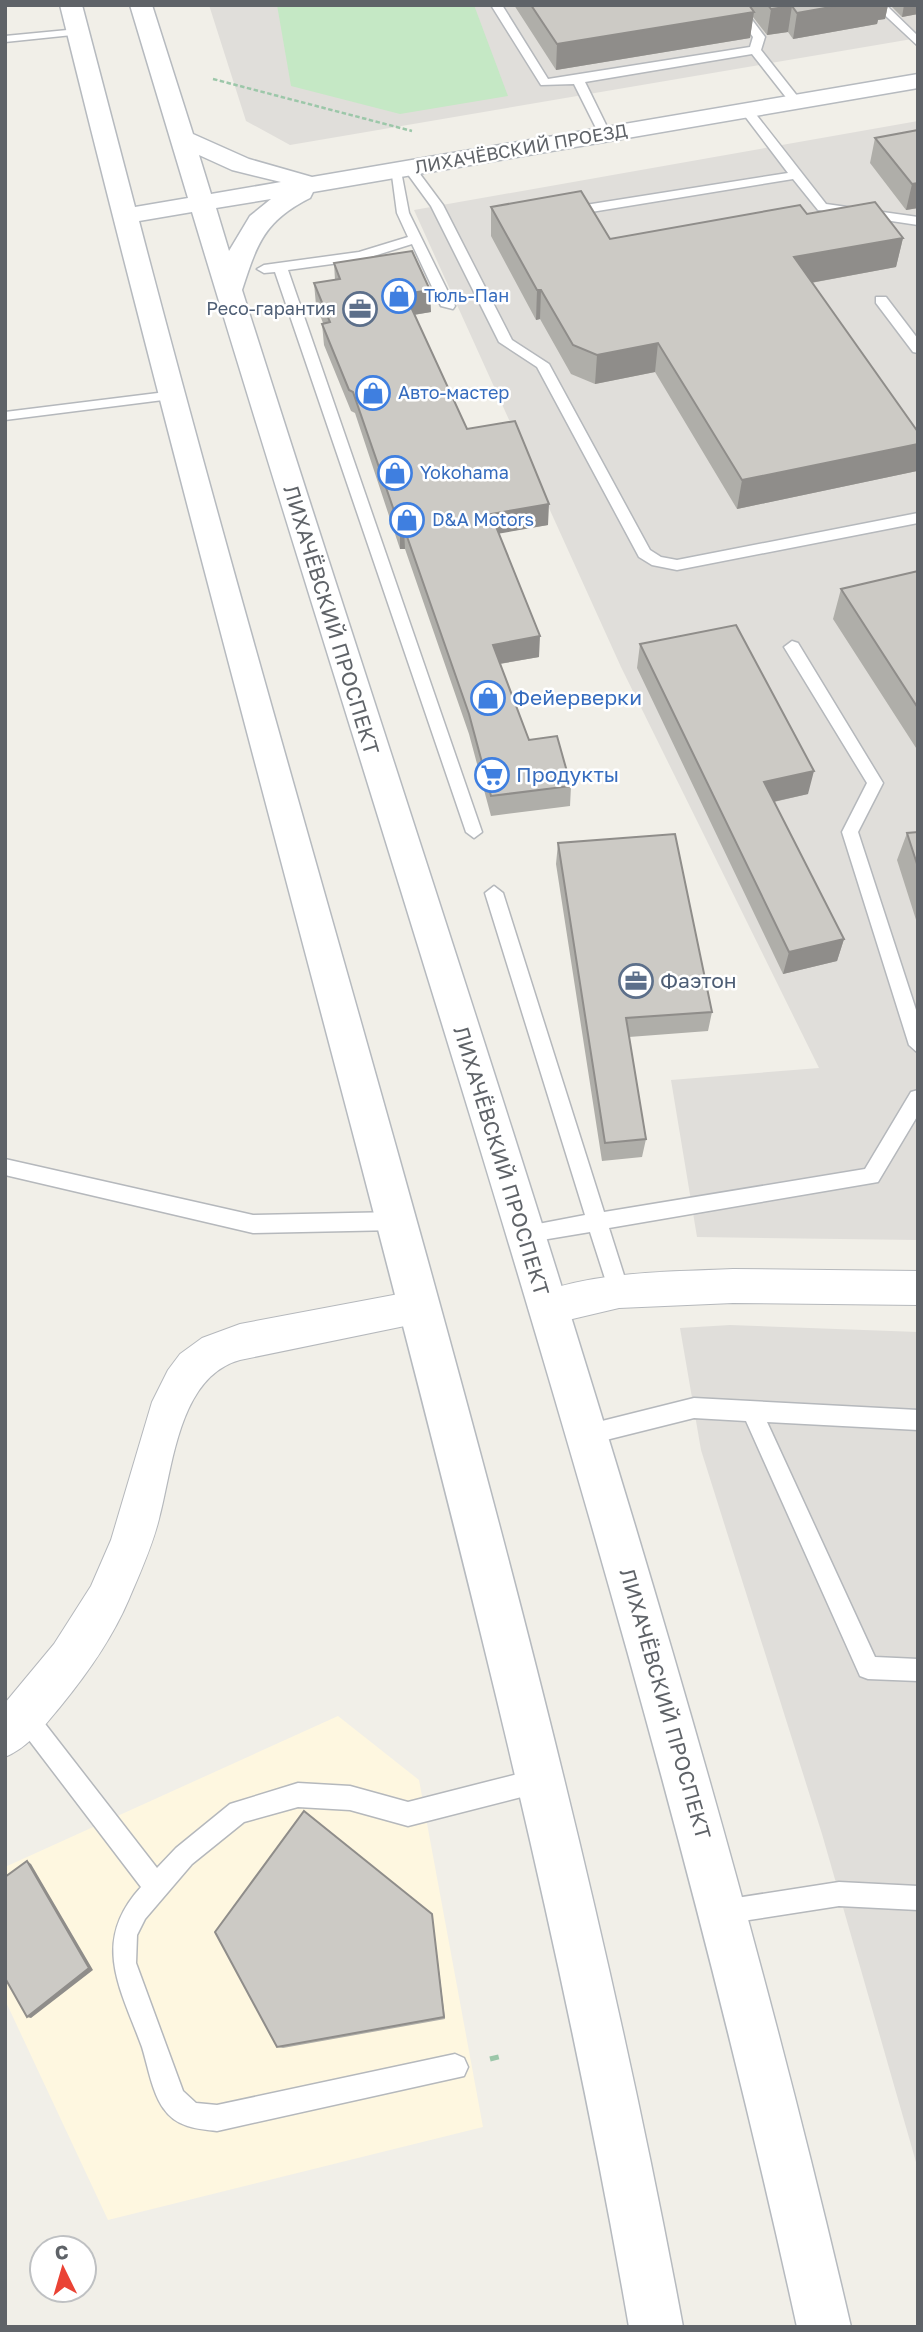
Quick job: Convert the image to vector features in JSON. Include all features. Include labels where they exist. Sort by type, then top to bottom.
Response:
[{"type":"main road","points":[[71,5],[125,216],[397,1221],[541,1780],[627,2165],[656,2327]]},
{"type":"main road","name":"ЛИХАЧЁВСКИЙ ПРОСПЕКТ","points":[[141,5],[228,293],[547,1307],[691,1788],[782,2132],[824,2327]]},
{"type":"main road","name":"ЛИХАЧЁВСКИЙ ПРОЕЗД","points":[[125,216],[918,81]]},
{"type":"main road","points":[[181,138],[241,165],[325,183]]},
{"type":"main road","points":[[228,293],[237,259],[255,224],[290,198],[325,183]]},
{"type":"street","points":[[547,1307],[619,1291],[733,1286],[918,1289]]},
{"type":"street","points":[[15,1725],[53,1682],[102,1608],[132,1540],[150,1471],[176,1394],[192,1368],[214,1349],[240,1342],[420,1308]]},
{"type":"lane","points":[[496,5],[545,83],[578,80],[755,50]]},
{"type":"lane","points":[[735,5],[759,37],[755,50]]},
{"type":"lane","points":[[879,5],[918,43]]},
{"type":"lane","points":[[5,39],[78,32]]},
{"type":"lane","points":[[755,50],[796,102]]},
{"type":"lane","points":[[578,80],[605,135]]},
{"type":"lane","points":[[747,111],[821,207],[918,220]]},
{"type":"lane","points":[[402,170],[403,213],[448,306]]},
{"type":"lane","points":[[402,170],[438,205],[506,342],[542,364],[644,553],[657,561],[677,565],[918,518]]},
{"type":"lane","points":[[579,211],[796,175]]},
{"type":"lane","points":[[415,239],[361,256],[272,268],[474,832]]},
{"type":"lane","points":[[881,300],[918,349]]},
{"type":"lane","points":[[5,416],[174,395]]},
{"type":"lane","points":[[792,646],[875,783],[850,832],[918,1045]]},
{"type":"lane","points":[[494,892],[619,1291]]},
{"type":"lane","points":[[524,1234],[871,1176],[918,1098]]},
{"type":"lane","points":[[5,1167],[253,1224],[303,1226],[397,1221]]},
{"type":"lane","points":[[586,1435],[694,1408],[918,1420]]},
{"type":"lane","points":[[751,1409],[868,1668],[918,1671]]},
{"type":"lane","points":[[15,1725],[156,1887]]},
{"type":"lane","points":[[455,2067],[216,2118],[191,2115],[173,2100],[124,1963],[125,1935],[136,1910],[184,1856],[238,1812],[298,1795],[350,1798],[408,1814],[541,1780]]},
{"type":"lane","points":[[723,1912],[839,1894],[918,1898]]},
{"type":"path","points":[[213,79],[412,131]]},
{"type":"shaded area","points":[[209,5],[918,5],[918,38],[290,145],[246,121]]},
{"type":"shaded area","points":[[918,121],[918,1240],[697,1237],[671,1080],[819,1068],[621,667],[414,210]]},
{"type":"shaded area","points":[[730,1325],[918,1332],[918,2169],[822,1834],[701,1450],[680,1328]]},
{"type":"shaded area","points":[[338,1716],[419,1780],[483,2127],[108,2220],[5,2000],[5,1867]]},
{"type":"green space","points":[[277,5],[474,5],[508,96],[400,114],[291,86]]},
{"type":"building","points":[[531,5],[749,5],[754,12],[557,44]]},
{"type":"building","points":[[768,5],[842,5],[797,13],[792,6],[771,9]]},
{"type":"building","points":[[918,130],[918,183],[912,184],[875,138]]},
{"type":"building","points":[[581,191],[610,239],[800,205],[807,214],[875,202],[903,238],[794,257],[918,432],[918,444],[742,480],[658,343],[597,355],[573,345],[541,290],[537,290],[491,207]]},
{"type":"building","points":[[412,251],[430,290],[405,294],[467,429],[515,421],[549,504],[491,514],[540,636],[493,645],[529,740],[557,736],[571,786],[491,796],[469,714],[404,528],[400,528],[353,392],[349,390],[322,324],[330,322],[314,283],[340,279],[334,263]]},
{"type":"building","points":[[918,571],[918,708],[841,589]]},
{"type":"building","points":[[736,625],[814,771],[764,782],[844,939],[789,952],[640,644]]},
{"type":"building","points":[[918,832],[918,867],[907,833]]},
{"type":"building","name":"Фаэтон","points":[[675,834],[712,1012],[626,1018],[646,1139],[605,1143],[558,843]]},
{"type":"building","points":[[304,1811],[432,1914],[444,2017],[277,2047],[215,1932]]},
{"type":"building","points":[[27,1861],[89,1968],[27,2017],[5,1978],[5,1877]]},
{"type":"place","name":"Тюль-Пан","points":[[399,296]]},
{"type":"place","name":"Ресо-гарантия","points":[[360,309]]},
{"type":"place","name":"Авто-мастер","points":[[373,393]]},
{"type":"place","name":"Yokohama","points":[[395,473]]},
{"type":"place","name":"D&A Motors","points":[[407,520]]},
{"type":"place","name":"Фейерверки","points":[[488,698]]},
{"type":"place","name":"Продукты","points":[[492,775]]},
{"type":"place","name":"Фаэтон","points":[[636,981]]}]
